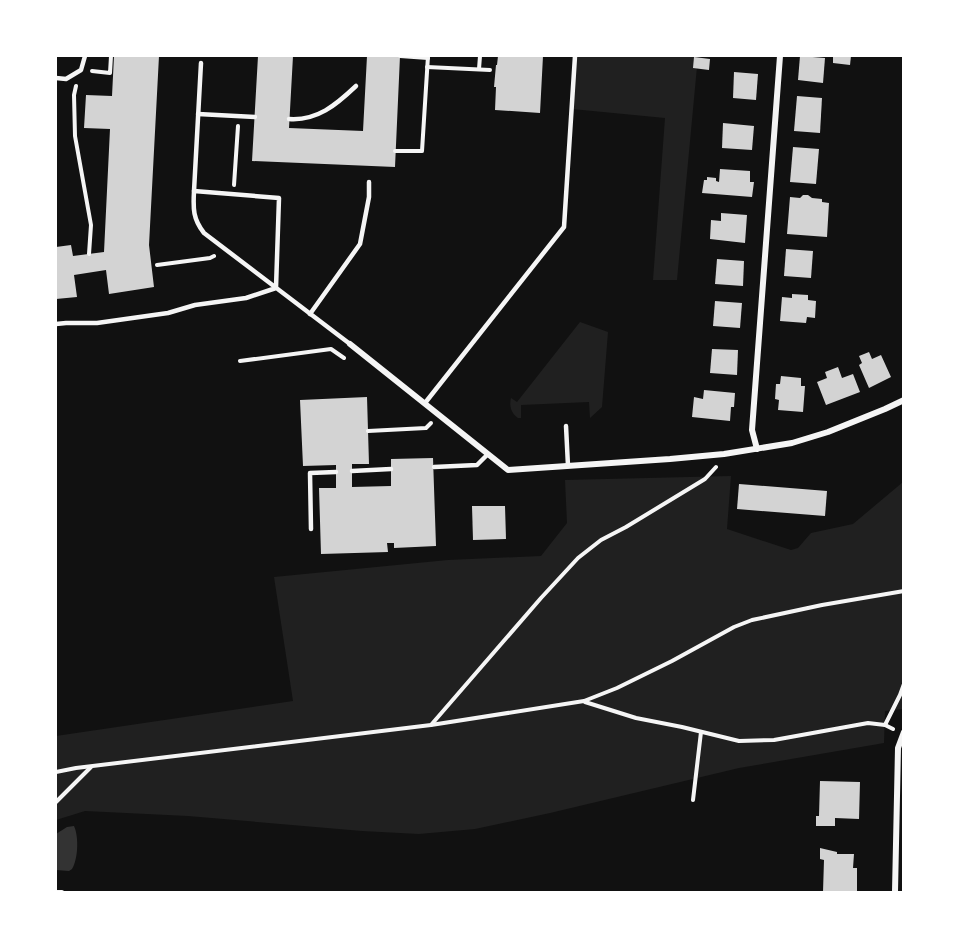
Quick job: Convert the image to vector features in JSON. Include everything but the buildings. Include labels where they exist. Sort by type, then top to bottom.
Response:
[{"type":"street","points":[[757,449],[752,430],[780,56]]},
{"type":"street","points":[[350,344],[508,470],[724,454],[792,443],[828,432],[903,400]]},
{"type":"street","points":[[895,892],[898,747],[903,733]]},
{"type":"lane","points":[[56,78],[66,79],[81,70],[85,56]]},
{"type":"lane","points":[[424,403],[564,227],[575,56]]},
{"type":"lane","points":[[201,63],[193,209],[197,224],[204,233],[350,344]]},
{"type":"lane","points":[[289,120],[301,120],[318,115],[338,103],[356,86]]},
{"type":"lane","points":[[198,114],[255,117]]},
{"type":"lane","points":[[310,314],[360,244],[369,197],[369,182]]},
{"type":"lane","points":[[194,191],[279,198],[276,288]]},
{"type":"lane","points":[[56,324],[97,323],[168,313],[195,305],[246,298],[276,288]]},
{"type":"lane","points":[[566,426],[568,466]]},
{"type":"lane","points":[[434,467],[477,465],[488,454]]},
{"type":"lane","points":[[352,471],[391,469]]},
{"type":"lane","points":[[311,529],[310,474],[336,472]]},
{"type":"path","points":[[89,254],[91,225],[75,136],[74,95],[81,70],[110,73],[111,56]]},
{"type":"path","points":[[395,151],[422,151],[428,57],[400,56]]},
{"type":"path","points":[[479,69],[480,56]]},
{"type":"path","points":[[427,67],[490,70]]},
{"type":"path","points":[[234,194],[238,116]]},
{"type":"path","points":[[157,265],[210,258],[224,248]]},
{"type":"path","points":[[240,361],[331,349],[344,359],[370,360]]},
{"type":"path","points":[[368,431],[426,429],[439,415]]},
{"type":"path","points":[[431,725],[578,558],[601,540],[705,479],[724,454]]},
{"type":"path","points":[[56,772],[431,725],[584,702],[626,684],[734,627],[752,620],[903,591]]},
{"type":"path","points":[[885,725],[903,684]]},
{"type":"path","points":[[584,702],[636,718],[739,741],[774,740],[868,723],[885,725],[903,733]]},
{"type":"path","points":[[693,800],[701,732]]},
{"type":"path","points":[[56,802],[91,766]]},
{"type":"path","points":[[56,892],[62,892]]},
{"type":"shaded area","points":[[575,56],[698,56],[677,280],[653,280],[665,118],[572,109]]},
{"type":"shaded area","points":[[580,322],[608,332],[602,407],[590,418],[589,402],[521,405],[521,418],[518,418],[511,409],[511,398],[517,402]]},
{"type":"shaded area","points":[[731,476],[727,529],[791,550],[798,548],[811,533],[853,524],[903,482],[903,709],[885,711],[884,743],[739,768],[475,829],[419,834],[188,816],[85,811],[56,820],[56,736],[293,701],[274,577],[448,560],[541,556],[567,523],[565,480]]},
{"type":"shaded area","points":[[74,826],[77,854],[74,865],[69,871],[56,870],[56,834],[67,827]]}]
